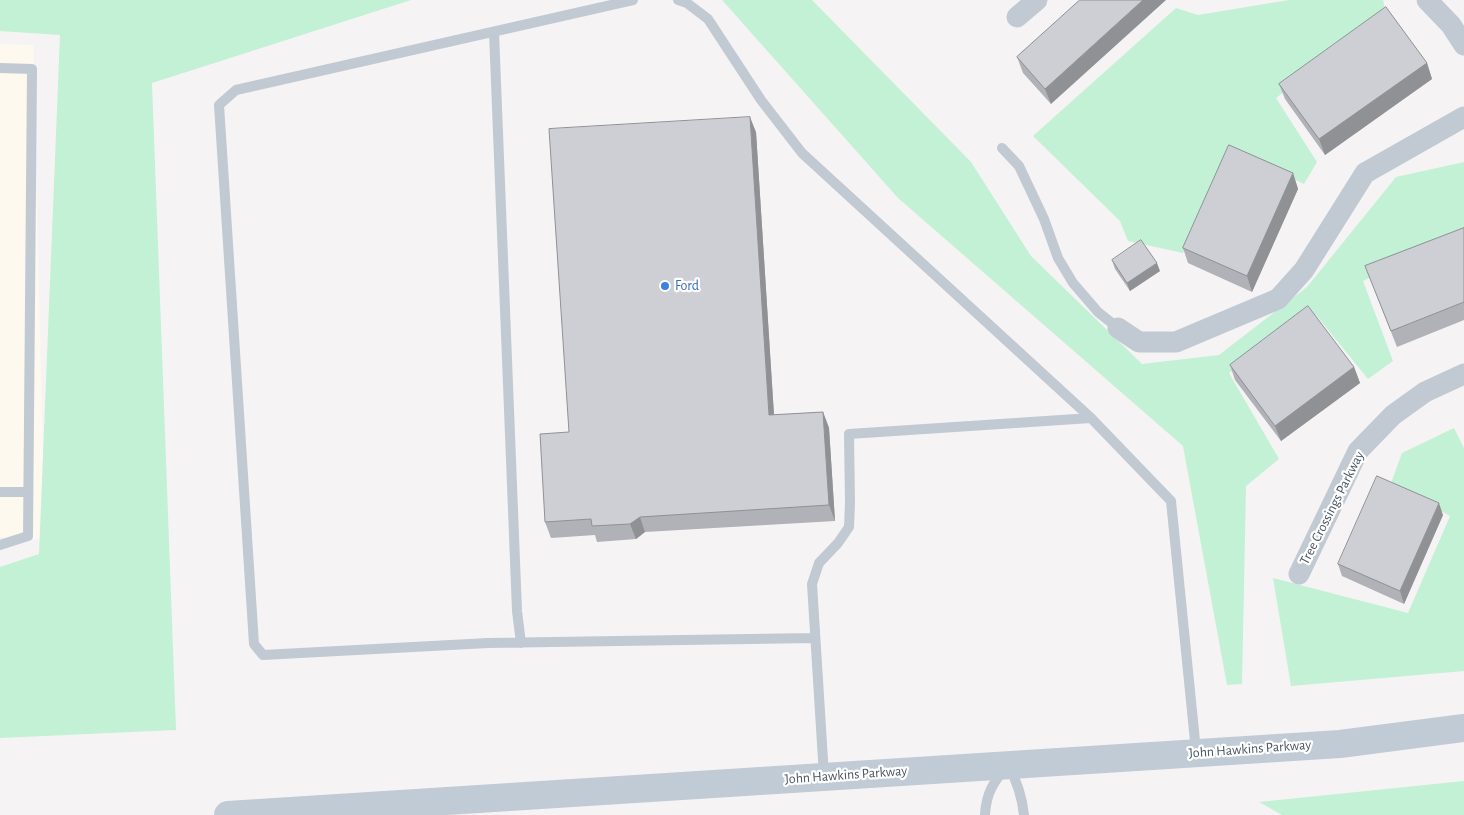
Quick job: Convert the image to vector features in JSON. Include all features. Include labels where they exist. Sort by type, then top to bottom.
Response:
[{"type":"main road","name":"John Hawkins Parkway","points":[[228,815],[394,810],[824,777],[1340,744],[1464,728]]},
{"type":"street","points":[[1017,17],[1037,0]]},
{"type":"street","points":[[1427,0],[1451,25],[1464,45]]},
{"type":"street","points":[[1118,328],[1139,342],[1176,342],[1278,299],[1304,270],[1365,173],[1464,117]]},
{"type":"street","name":"Tree Crossings Parkway","points":[[1299,574],[1358,451],[1393,415],[1425,392],[1464,374]]},
{"type":"lane","points":[[633,0],[236,90],[219,105],[254,644],[263,655],[488,643],[814,638]]},
{"type":"lane","points":[[678,0],[708,19],[761,100],[802,153],[1091,418],[1171,501],[1196,753]]},
{"type":"lane","points":[[494,32],[517,611],[521,643]]},
{"type":"lane","points":[[0,68],[32,69],[28,536],[0,544]]},
{"type":"lane","points":[[1002,148],[1019,166],[1044,219],[1058,258],[1072,283],[1098,312],[1118,328]]},
{"type":"lane","points":[[824,777],[812,584],[819,563],[838,543],[849,527],[849,434],[1091,418]]},
{"type":"lane","points":[[0,492],[28,492]]},
{"type":"lane","points":[[985,815],[986,801],[996,778],[1008,765],[1017,780],[1024,815]]},
{"type":"shaded area","points":[[0,44],[33,45],[45,540],[0,537]]},
{"type":"green space","points":[[0,0],[411,0],[152,83],[176,730],[0,738],[0,567],[39,554],[60,35],[0,31]]},
{"type":"green space","points":[[722,0],[812,0],[971,162],[1031,256],[1142,364],[1219,355],[1307,287],[1396,177],[1464,162],[1464,233],[1363,281],[1393,361],[1368,379],[1316,315],[1229,373],[1279,459],[1246,486],[1242,684],[1227,685],[1183,446],[898,198]]},
{"type":"green space","points":[[1289,0],[1383,0],[1386,13],[1276,98],[1317,162],[1304,184],[1231,148],[1183,253],[1128,241],[1120,221],[1033,136],[1176,8],[1198,15]]},
{"type":"green space","points":[[1454,428],[1464,448],[1464,671],[1291,686],[1273,578],[1408,613],[1450,516],[1391,483],[1402,453]]},
{"type":"green space","points":[[1464,781],[1464,815],[1282,815],[1259,802]]},
{"type":"building","points":[[1080,0],[1143,0],[1045,89],[1017,57]]},
{"type":"building","points":[[1386,7],[1427,63],[1319,139],[1279,84]]},
{"type":"building","name":"Ford","points":[[750,117],[769,415],[823,412],[829,505],[640,517],[630,524],[592,526],[591,519],[545,522],[540,434],[569,432],[549,129]]},
{"type":"building","points":[[1229,145],[1293,173],[1247,276],[1183,248]]},
{"type":"building","points":[[1464,228],[1464,302],[1391,331],[1365,266]]},
{"type":"building","points":[[1141,240],[1157,263],[1127,283],[1112,260]]},
{"type":"building","points":[[1308,306],[1354,367],[1275,426],[1230,365]]},
{"type":"building","points":[[1377,476],[1439,503],[1400,591],[1338,564]]},
{"type":"place","name":"Ford","points":[[665,286]]}]
